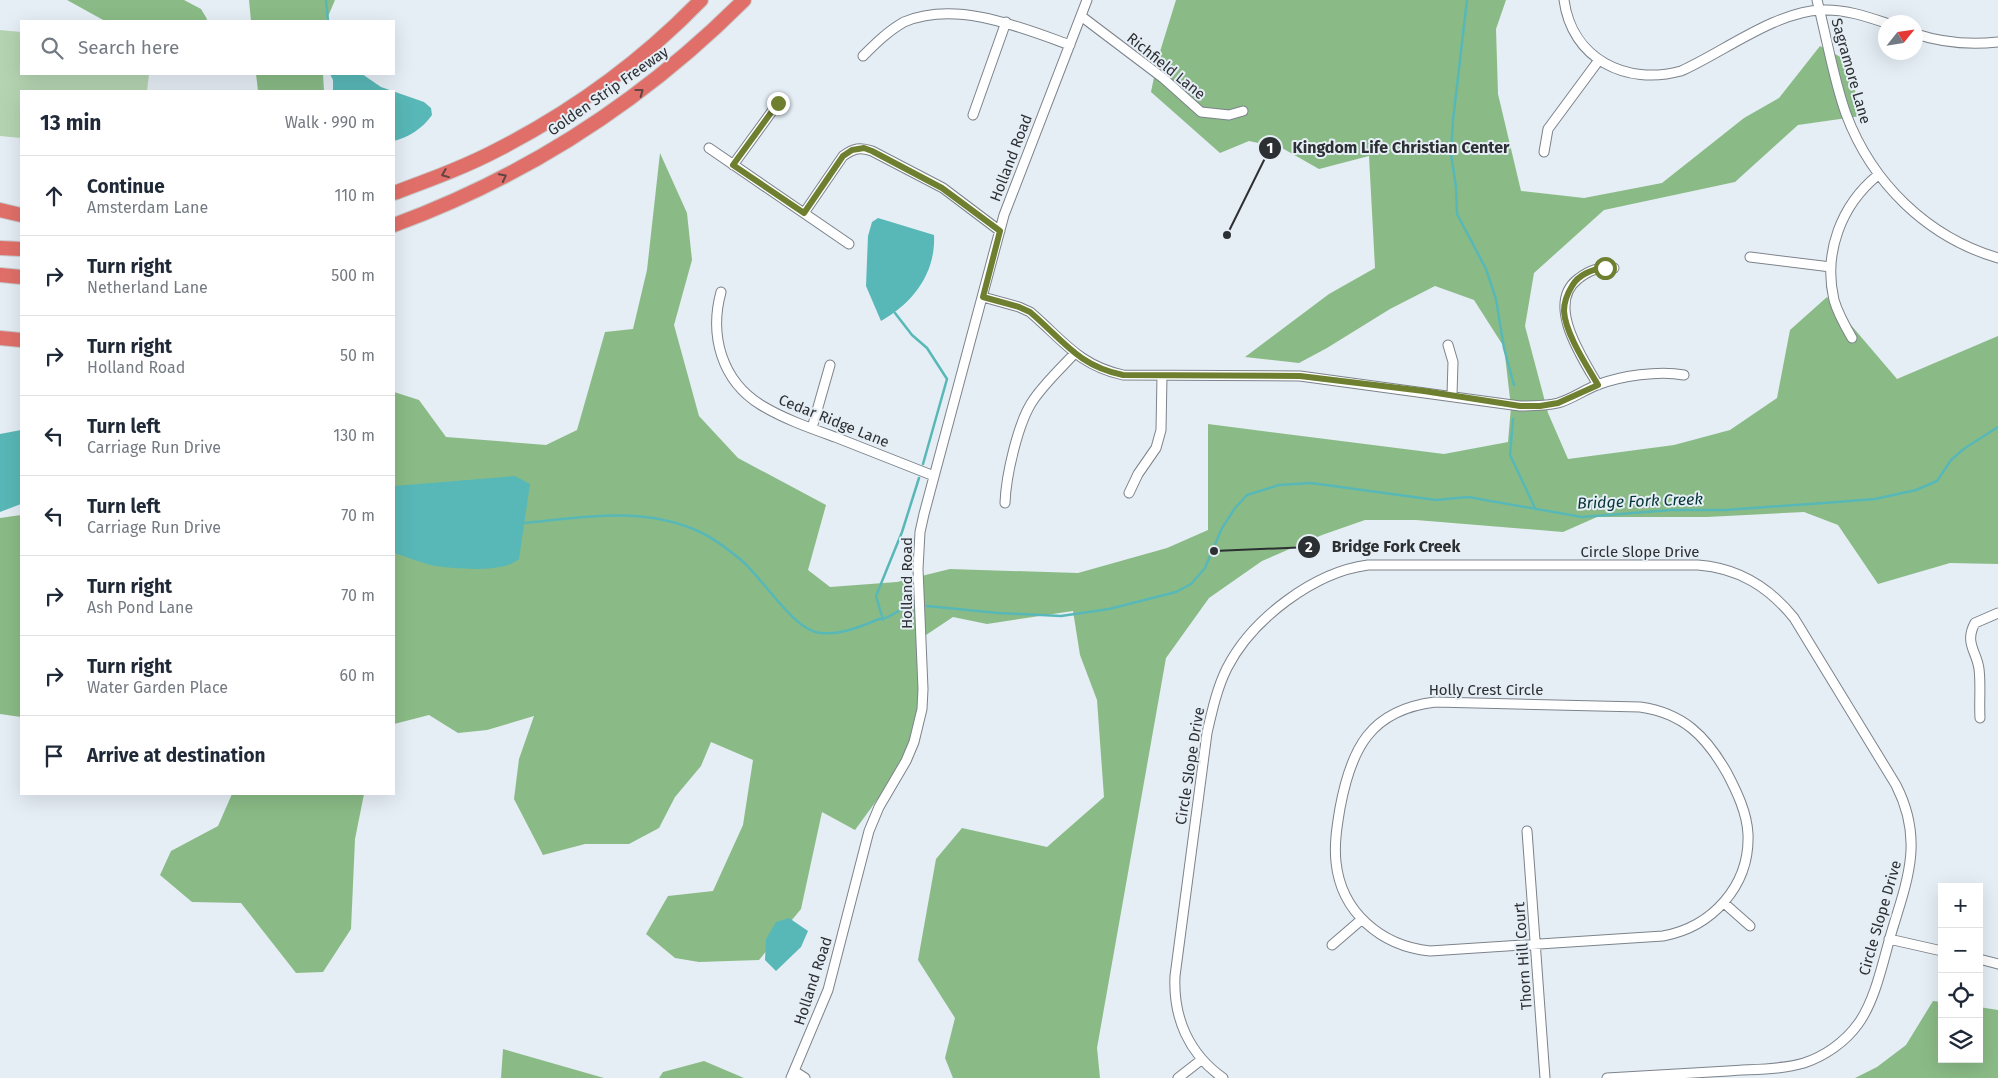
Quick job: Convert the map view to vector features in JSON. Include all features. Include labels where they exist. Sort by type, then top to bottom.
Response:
[{"type":"highway","name":"Golden Strip Freeway","points":[[395,194],[482,158],[548,122],[607,81],[663,38],[701,0]]},
{"type":"highway","name":"Golden Strip Freeway","points":[[395,225],[476,191],[560,146],[638,94],[684,57],[744,0]]},
{"type":"highway","points":[[395,233],[431,219],[476,191]]},
{"type":"highway","points":[[0,210],[20,215]]},
{"type":"highway","points":[[0,248],[20,250]]},
{"type":"highway","points":[[0,275],[20,277]]},
{"type":"highway","points":[[0,338],[20,340]]},
{"type":"street","name":"Holland Road","points":[[793,1074],[828,990],[869,831],[879,807],[906,761],[917,733],[922,709],[923,689],[918,556],[924,514],[1000,231],[1028,150],[1087,0]]},
{"type":"street","points":[[1564,0],[1568,19],[1573,29],[1584,45],[1599,60],[1616,70],[1648,76],[1669,75],[1689,68],[1773,23],[1795,15],[1820,10],[1842,11],[1878,21]]},
{"type":"street","name":"Sagramore Lane","points":[[1817,0],[1846,114],[1878,175],[1912,211],[1931,226],[1972,249],[1998,258]]},
{"type":"street","points":[[863,56],[896,27],[912,18],[929,12],[947,10],[966,10],[1070,45]]},
{"type":"street","name":"Richfield Lane","points":[[1081,16],[1163,78],[1201,112],[1229,115],[1242,112]]},
{"type":"street","points":[[973,115],[1006,22]]},
{"type":"street","points":[[1923,36],[1946,42],[1966,44],[1998,42]]},
{"type":"street","points":[[1544,152],[1548,129],[1599,60]]},
{"type":"street","points":[[733,165],[778,103]]},
{"type":"street","points":[[709,148],[849,244]]},
{"type":"street","points":[[804,213],[843,156],[852,150],[864,148],[942,188],[1000,231]]},
{"type":"street","points":[[1852,338],[1840,317],[1834,301],[1831,267],[1833,246],[1843,217],[1855,197],[1878,175]]},
{"type":"street","points":[[1750,257],[1831,267]]},
{"type":"street","points":[[1598,385],[1572,336],[1565,316],[1565,302],[1574,282],[1585,273],[1598,268],[1614,268]]},
{"type":"street","name":"Cedar Ridge Lane","points":[[720,292],[716,310],[717,336],[722,358],[731,376],[745,392],[761,405],[780,416],[934,476]]},
{"type":"street","points":[[983,297],[1030,312],[1075,354],[1089,364],[1104,371],[1123,375],[1300,376],[1452,395],[1520,406],[1540,406],[1558,403],[1614,380],[1660,373],[1684,375]]},
{"type":"street","points":[[1448,345],[1453,362],[1452,395]]},
{"type":"street","points":[[1005,503],[1006,486],[1026,413],[1038,394],[1075,354]]},
{"type":"street","points":[[812,428],[830,365]]},
{"type":"street","points":[[1129,493],[1138,474],[1156,448],[1161,430],[1162,376]]},
{"type":"street","name":"Circle Slope Drive","points":[[1223,1078],[1201,1060],[1188,1040],[1175,1004],[1174,987],[1206,733],[1221,681],[1232,659],[1246,640],[1264,621],[1286,602],[1317,582],[1342,570],[1355,567],[1393,564],[1698,565],[1733,572],[1761,585],[1784,604],[1802,629],[1902,797],[1910,822],[1911,861],[1872,995],[1862,1018],[1847,1037],[1821,1056],[1796,1065],[1764,1069],[1607,1078]]},
{"type":"street","points":[[1980,718],[1979,669],[1973,655],[1971,632],[1975,623],[1998,613]]},
{"type":"street","name":"Holly Crest Circle","points":[[1435,702],[1640,707],[1665,712],[1691,727],[1704,740],[1723,766],[1738,797],[1746,823],[1748,846],[1743,869],[1737,883],[1724,903],[1701,923],[1674,934],[1536,945],[1439,951],[1420,950],[1394,942],[1377,934],[1361,920],[1346,897],[1339,878],[1335,860],[1338,821],[1349,769],[1362,742],[1381,722],[1407,708],[1435,702]]},
{"type":"street","name":"Thorn Hill Court","points":[[1527,831],[1545,1078]]},
{"type":"street","points":[[1724,903],[1750,926]]},
{"type":"street","points":[[1332,945],[1361,920]]},
{"type":"street","points":[[1889,939],[1938,950]]},
{"type":"street","points":[[1983,960],[1998,964]]},
{"type":"street","points":[[1178,1078],[1201,1060]]},
{"type":"street","points":[[793,1074],[805,1078]]},
{"type":"green space","points":[[67,0],[184,0],[201,9],[207,19],[206,20],[103,20]]},
{"type":"green space","points":[[249,0],[335,0],[326,20],[251,20]]},
{"type":"green space","points":[[1176,0],[1506,0],[1496,29],[1498,94],[1521,191],[1584,198],[1662,183],[1744,118],[1779,98],[1820,46],[1848,61],[1861,116],[1798,125],[1735,182],[1604,210],[1534,273],[1525,326],[1548,413],[1568,459],[1674,445],[1730,430],[1777,398],[1790,330],[1827,297],[1897,379],[1998,336],[1998,564],[1950,563],[1878,584],[1838,525],[1804,512],[1707,517],[1597,517],[1563,532],[1416,520],[1365,520],[1322,535],[1262,561],[1209,598],[1166,658],[1097,1048],[1100,1078],[953,1078],[945,1058],[955,1018],[918,960],[936,859],[962,828],[1047,847],[1104,797],[1097,700],[1080,655],[1073,611],[987,624],[953,617],[923,637],[925,708],[893,778],[855,830],[822,812],[801,909],[759,960],[699,962],[675,958],[646,934],[668,896],[713,891],[743,825],[753,760],[711,742],[701,766],[675,797],[659,828],[629,844],[585,844],[543,855],[514,799],[519,759],[534,716],[487,730],[458,733],[429,715],[395,724],[395,392],[419,400],[446,437],[546,445],[577,430],[605,332],[633,329],[647,270],[660,153],[687,213],[692,260],[674,325],[699,416],[738,458],[826,505],[808,570],[830,587],[897,582],[950,569],[1078,573],[1167,548],[1208,530],[1208,424],[1444,454],[1508,442],[1511,407],[1504,347],[1474,300],[1435,286],[1390,309],[1299,363],[1245,357],[1329,294],[1375,268],[1369,156],[1319,169],[1282,148],[1249,141],[1220,153],[1151,92],[1158,58]]},
{"type":"green space","points":[[0,30],[20,32],[20,75],[149,75],[147,90],[20,90],[20,138],[0,136]]},
{"type":"green space","points":[[256,75],[323,75],[324,90],[258,90]]},
{"type":"green space","points":[[20,515],[20,717],[0,714],[0,518]]},
{"type":"green space","points":[[232,795],[364,795],[355,839],[351,929],[323,972],[296,973],[241,903],[192,902],[160,875],[171,851],[218,826]]},
{"type":"green space","points":[[1933,1001],[1938,1002],[1938,1063],[1983,1063],[1983,1008],[1998,1010],[1998,1078],[1855,1078],[1877,1067],[1906,1045]]},
{"type":"green space","points":[[503,1049],[604,1078],[501,1078]]},
{"type":"green space","points":[[704,1061],[744,1078],[659,1078],[663,1072]]},
{"type":"water","points":[[330,75],[363,75],[381,87],[389,90],[333,90],[333,80]]},
{"type":"water","points":[[395,92],[424,102],[431,108],[432,115],[424,124],[415,132],[395,141]]},
{"type":"water","points":[[878,218],[934,235],[934,249],[931,262],[920,286],[893,314],[881,321],[866,286],[868,236],[872,222]]},
{"type":"water","points":[[20,430],[20,504],[0,512],[0,434]]},
{"type":"water","points":[[515,476],[530,484],[519,559],[502,566],[467,569],[435,566],[395,553],[395,486]]},
{"type":"water","points":[[789,918],[808,931],[801,947],[776,971],[765,960],[766,939],[776,922]]},
{"type":"waterway","points":[[326,0],[328,20]]},
{"type":"waterway","points":[[1467,0],[1453,120],[1451,154],[1456,187],[1457,214],[1486,269],[1496,299],[1504,348],[1514,385]]},
{"type":"waterway","points":[[895,313],[912,335],[927,348],[947,379],[923,464]]},
{"type":"waterway","points":[[1513,419],[1510,455],[1535,508]]},
{"type":"waterway","name":"Bridge Fork Creek","points":[[927,606],[998,613],[1061,616],[1109,609],[1176,592],[1191,584],[1205,568],[1222,528],[1235,508],[1247,495],[1279,485],[1311,483],[1436,500],[1468,497],[1582,517],[1671,510],[1725,510],[1875,499],[1916,490],[1937,481],[1951,460],[1965,448],[1998,427]]},
{"type":"waterway","points":[[883,620],[876,596],[902,532],[919,478]]},
{"type":"waterway","name":"Bridge Fork Creek","points":[[525,523],[592,516],[636,516],[679,524],[700,532],[731,552],[749,568],[799,623],[810,630],[820,633],[850,630],[879,619],[887,618],[912,606]]},
{"type":"place","name":"Kingdom Life Christian Center","points":[[1227,235]]},
{"type":"place","name":"Bridge Fork Creek","points":[[1214,551]]},
{"type":"route","points":[[778,103],[733,165],[804,213],[843,156],[857,148],[872,151],[930,181],[1000,231],[983,297],[1030,312],[1075,354],[1089,364],[1104,371],[1123,375],[1300,376],[1424,391],[1520,406],[1540,406],[1558,403],[1598,385],[1572,336],[1564,309],[1567,294],[1574,282],[1585,273],[1598,268],[1605,268]]}]
